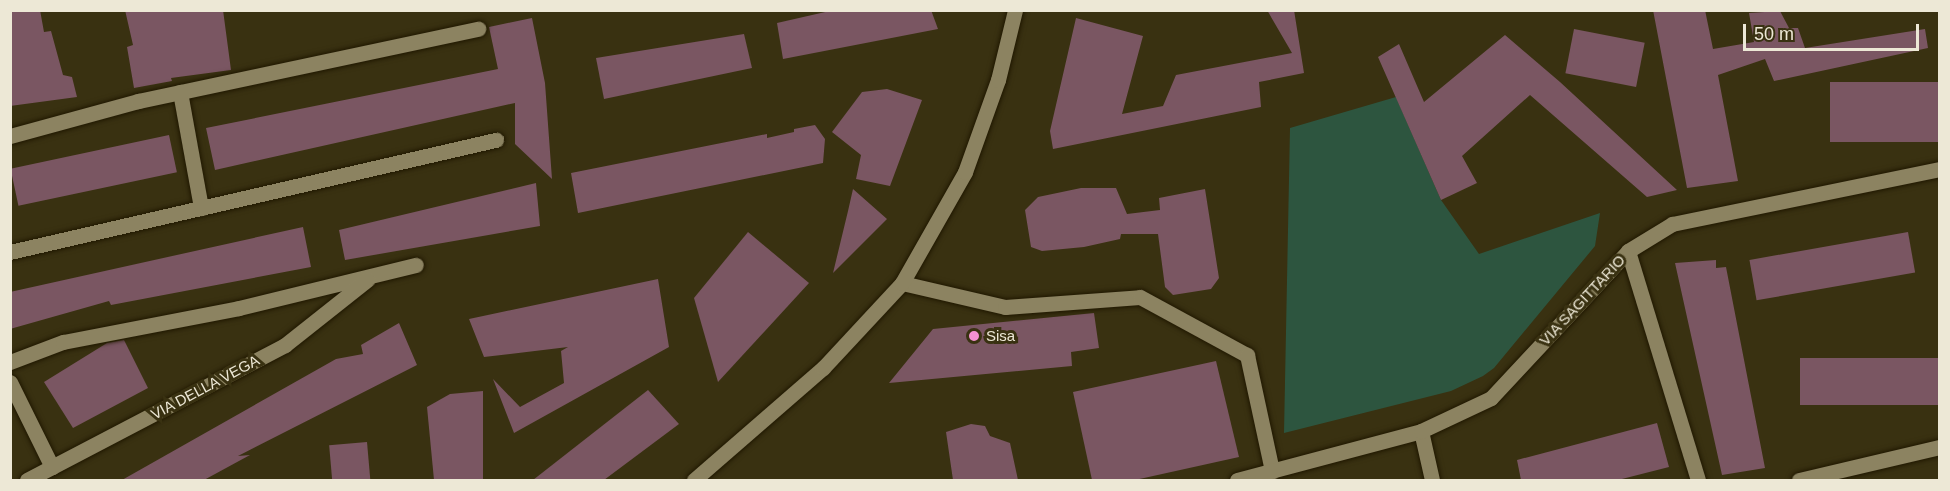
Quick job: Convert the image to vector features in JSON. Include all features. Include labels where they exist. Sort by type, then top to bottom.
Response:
[{"type":"street","points":[[694,480],[823,368],[902,283],[965,172],[998,80],[1014,10]]},
{"type":"street","points":[[10,136],[180,92],[478,29]]},
{"type":"street","points":[[180,92],[201,208]]},
{"type":"street","points":[[10,252],[496,140]]},
{"type":"street","name":"VIA SAGITTARIO","points":[[1237,480],[1420,431],[1491,398],[1628,251],[1672,224],[1940,169]]},
{"type":"street","points":[[1628,251],[1698,480]]},
{"type":"street","points":[[10,362],[63,342],[239,308],[416,265]]},
{"type":"street","name":"VIA DELLA VEGA","points":[[27,480],[285,345],[371,276]]},
{"type":"street","points":[[902,283],[1005,307],[1140,297],[1247,355],[1272,471]]},
{"type":"street","points":[[10,382],[52,467]]},
{"type":"street","points":[[1420,431],[1432,480]]},
{"type":"street","points":[[1799,480],[1940,447]]},
{"type":"green space","points":[[1396,97],[1441,200],[1479,254],[1600,213],[1595,246],[1494,368],[1483,376],[1451,391],[1284,433],[1290,128]]},
{"type":"building","points":[[10,10],[40,10],[44,32],[51,31],[63,75],[72,77],[77,97],[10,106]]},
{"type":"building","points":[[125,10],[223,10],[231,70],[171,78],[172,81],[134,88],[127,47],[133,45]]},
{"type":"building","points":[[834,10],[931,10],[938,29],[783,59],[777,23]]},
{"type":"building","points":[[1267,10],[1294,10],[1304,73],[1259,82],[1261,107],[1053,149],[1050,131],[1076,18],[1143,36],[1122,114],[1163,106],[1176,75],[1292,53]]},
{"type":"building","points":[[1653,10],[1705,10],[1713,49],[1754,42],[1749,13],[1780,11],[1789,28],[1798,28],[1805,48],[1925,29],[1928,48],[1774,81],[1765,59],[1718,75],[1738,181],[1687,188]]},
{"type":"building","points":[[532,18],[545,83],[552,179],[515,144],[515,103],[215,170],[206,128],[498,69],[489,27]]},
{"type":"building","points":[[1574,29],[1645,43],[1636,87],[1565,73]]},
{"type":"building","points":[[744,34],[752,68],[604,99],[596,58]]},
{"type":"building","points":[[1505,35],[1560,82],[1677,190],[1647,197],[1530,95],[1462,156],[1477,183],[1441,200],[1378,57],[1399,44],[1424,102]]},
{"type":"building","points":[[1830,82],[1940,82],[1940,142],[1830,142]]},
{"type":"building","points":[[887,89],[922,100],[890,186],[856,179],[861,155],[832,132],[862,92]]},
{"type":"building","points":[[815,125],[825,139],[823,163],[578,213],[571,173],[767,134],[767,138]]},
{"type":"building","points":[[169,135],[177,172],[18,206],[11,169]]},
{"type":"building","points":[[536,183],[540,226],[345,260],[339,230]]},
{"type":"building","points":[[1081,188],[1116,188],[1127,214],[1160,210],[1159,198],[1205,189],[1219,278],[1211,289],[1173,295],[1165,287],[1158,234],[1121,234],[1120,239],[1084,247],[1042,251],[1031,247],[1025,210],[1038,197]]},
{"type":"building","points":[[853,189],[887,219],[833,273],[848,211]]},
{"type":"building","points":[[303,227],[311,267],[111,305],[109,301],[10,329],[10,292]]},
{"type":"building","points":[[748,232],[809,283],[718,382],[694,298]]},
{"type":"building","points":[[1908,232],[1915,272],[1757,300],[1749,260]]},
{"type":"building","points":[[1716,260],[1716,268],[1726,267],[1765,468],[1722,475],[1675,263]]},
{"type":"building","points":[[658,279],[669,347],[514,433],[493,379],[520,407],[564,383],[561,351],[568,347],[484,357],[469,319]]},
{"type":"building","points":[[1094,313],[1099,348],[1071,352],[1072,366],[889,383],[933,329]]},
{"type":"building","points":[[399,323],[417,365],[238,456],[250,455],[204,480],[122,480],[336,359],[363,354],[361,345]]},
{"type":"building","points":[[124,340],[148,388],[73,428],[44,382],[107,343]]},
{"type":"building","points":[[1800,358],[1940,358],[1940,405],[1800,405]]},
{"type":"building","points":[[1216,361],[1239,457],[1135,480],[1092,480],[1073,392]]},
{"type":"building","points":[[648,390],[679,424],[604,480],[533,480]]},
{"type":"building","points":[[483,391],[483,480],[434,480],[427,407],[450,394]]},
{"type":"building","points":[[1657,423],[1669,467],[1618,480],[1521,480],[1517,460]]},
{"type":"building","points":[[971,424],[985,426],[990,436],[1010,443],[1018,480],[953,480],[946,432]]},
{"type":"building","points":[[367,442],[370,480],[332,480],[329,445]]},
{"type":"place","name":"Sisa","points":[[974,336]]}]
